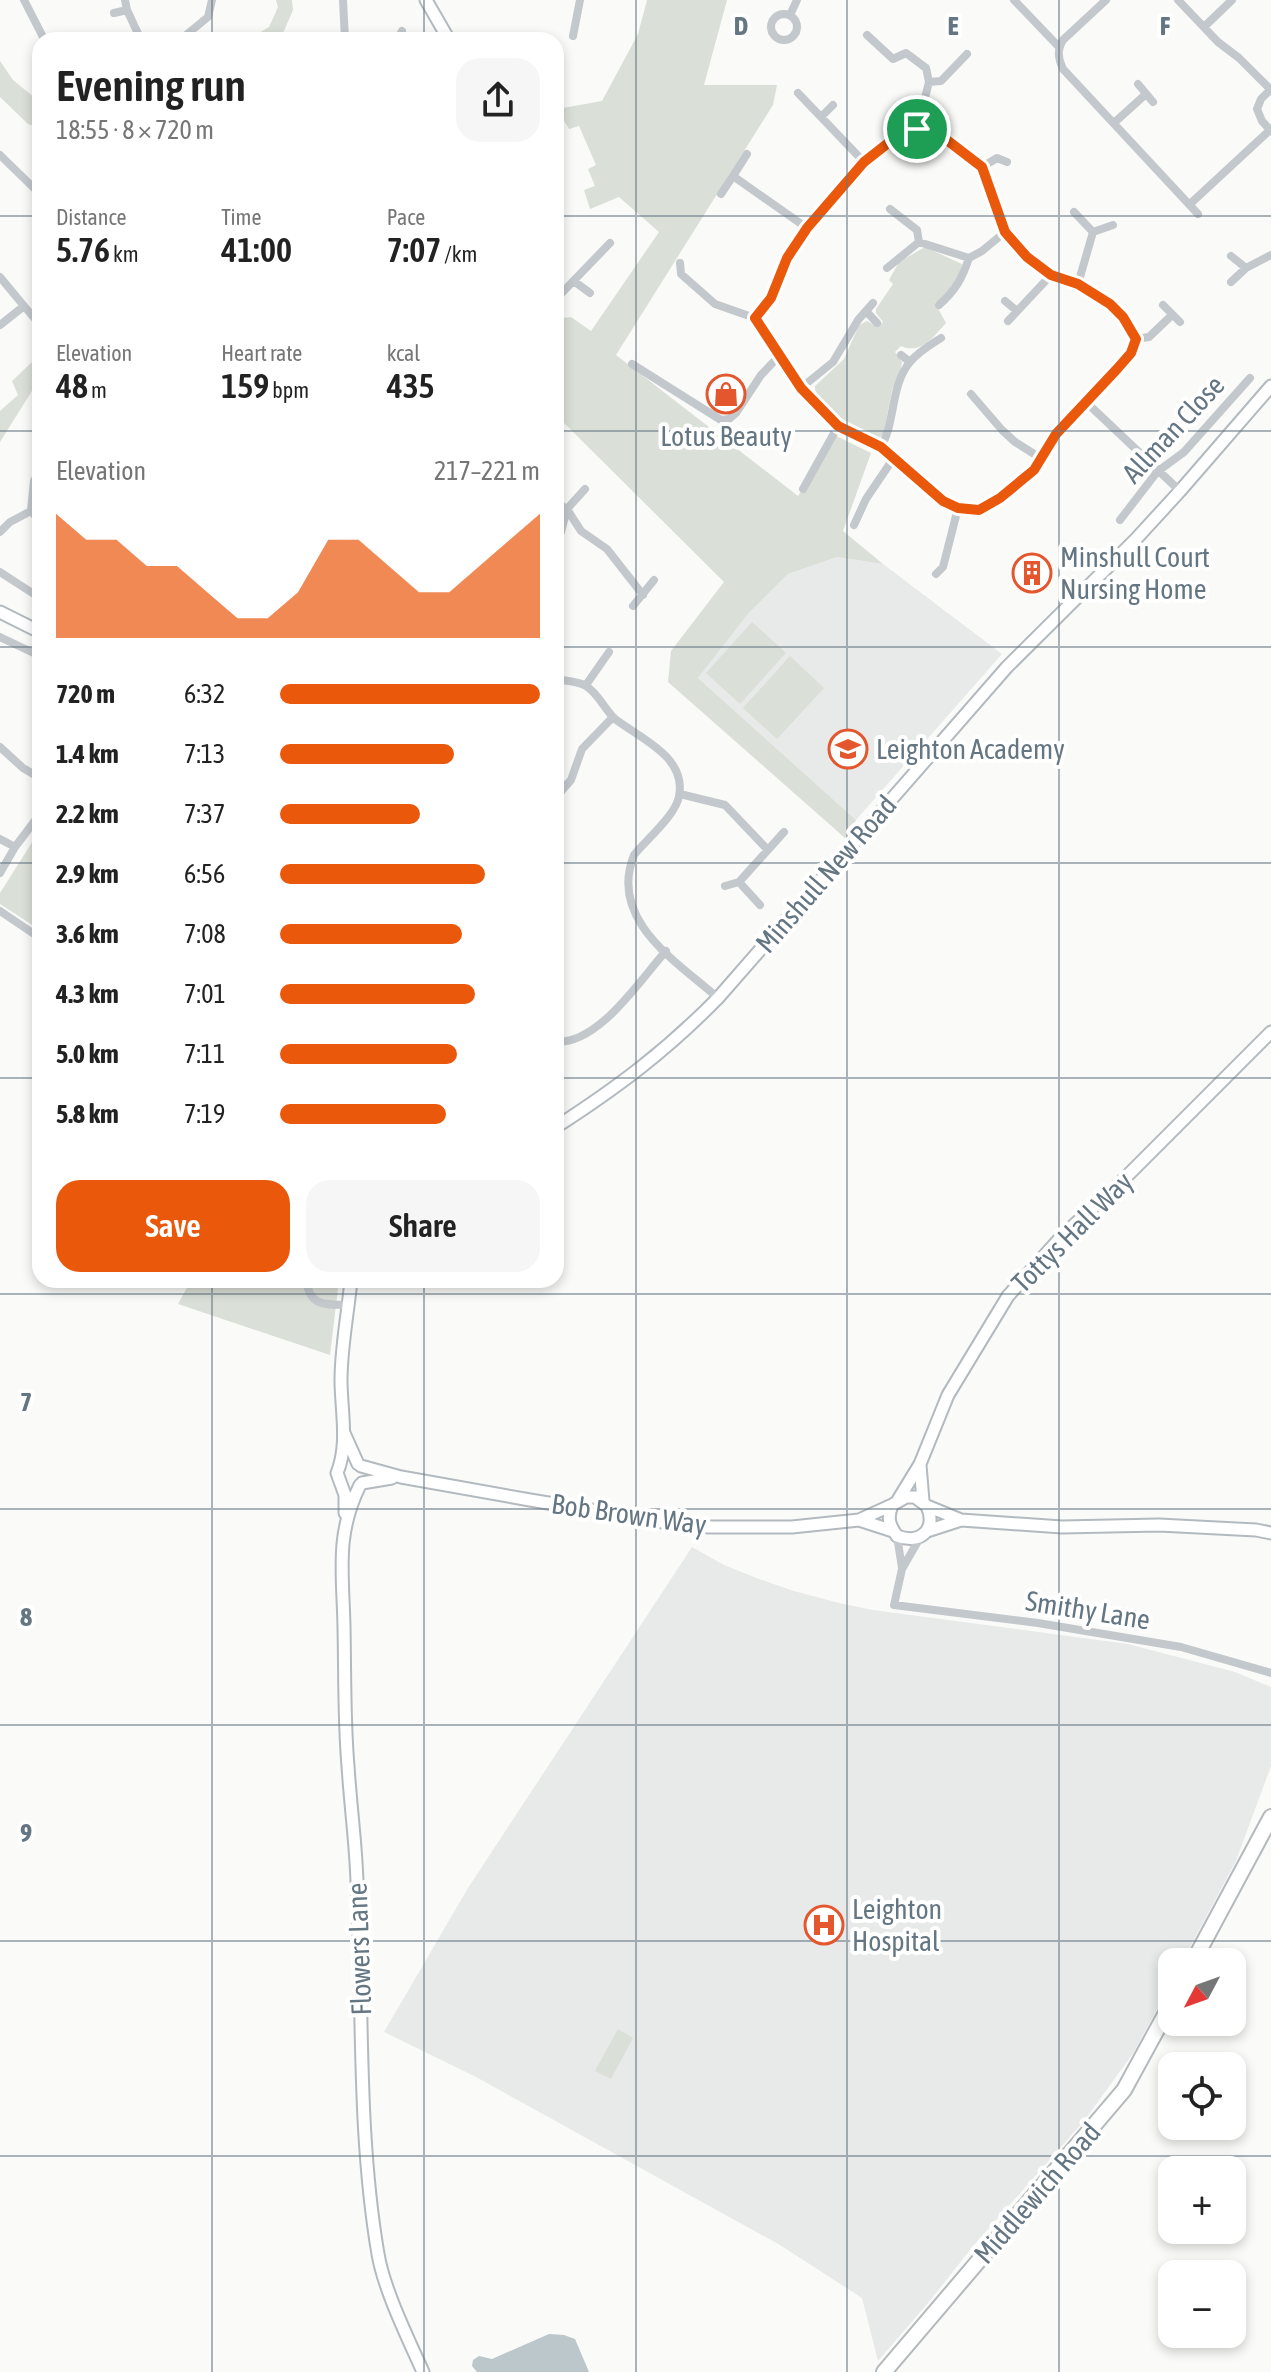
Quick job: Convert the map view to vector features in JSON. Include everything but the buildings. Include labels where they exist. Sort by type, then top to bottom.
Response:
[{"type":"highway","points":[[1201,1948],[1271,1817]]},
{"type":"highway","name":"Middlewich Road","points":[[884,2372],[1124,2090],[1158,2028]]},
{"type":"street","points":[[190,32],[208,17],[212,0]]},
{"type":"street","points":[[343,0],[345,32]]},
{"type":"street","points":[[426,0],[444,32]]},
{"type":"street","points":[[573,36],[580,0]]},
{"type":"street","points":[[790,15],[797,0]]},
{"type":"street","points":[[1014,0],[1059,47]]},
{"type":"street","points":[[1106,0],[1063,40],[1059,47],[1063,69],[1198,214]]},
{"type":"street","points":[[1178,0],[1218,42],[1271,89],[1261,99],[1257,109],[1271,131],[1190,204]]},
{"type":"street","points":[[1204,27],[1232,0]]},
{"type":"street","points":[[25,2],[40,32]]},
{"type":"street","points":[[114,13],[126,5],[138,32]]},
{"type":"street","points":[[867,35],[893,59],[906,53],[926,68],[929,82],[917,129]]},
{"type":"street","points":[[929,82],[941,81],[967,54]]},
{"type":"street","points":[[1138,84],[1153,102]]},
{"type":"street","points":[[798,93],[864,162]]},
{"type":"street","points":[[1115,122],[1146,94]]},
{"type":"street","points":[[821,117],[833,105]]},
{"type":"street","points":[[755,318],[771,298],[787,258],[807,228],[864,162],[901,133],[917,129],[939,134],[982,167],[1005,232],[1027,257],[1051,275],[1078,284],[1110,304],[1123,317],[1136,339]]},
{"type":"street","points":[[893,139],[917,155],[939,134]]},
{"type":"street","points":[[982,167],[998,153],[1007,162]]},
{"type":"street","points":[[721,194],[747,154]]},
{"type":"street","points":[[2,161],[32,187]]},
{"type":"street","points":[[733,176],[807,228]]},
{"type":"street","points":[[890,209],[917,230],[919,242]]},
{"type":"street","points":[[1074,212],[1093,232]]},
{"type":"street","points":[[1093,232],[1113,225]]},
{"type":"street","points":[[939,305],[962,281],[969,258],[1005,232]]},
{"type":"street","points":[[1078,284],[1093,232]]},
{"type":"street","points":[[919,242],[969,258]]},
{"type":"street","points":[[887,268],[919,242]]},
{"type":"street","points":[[564,292],[610,243]]},
{"type":"street","points":[[1231,282],[1246,268],[1271,255]]},
{"type":"street","points":[[1231,256],[1246,268]]},
{"type":"street","points":[[680,263],[681,274],[715,304],[755,318],[801,388],[838,426],[881,447],[943,501],[958,508],[979,510],[1024,480],[1042,459],[1056,434],[1131,353],[1136,339]]},
{"type":"street","points":[[1008,321],[1051,275]]},
{"type":"street","points":[[0,277],[32,315]]},
{"type":"street","points":[[575,282],[590,293]]},
{"type":"street","points":[[1005,301],[1017,311]]},
{"type":"street","points":[[801,388],[833,362],[858,320],[873,303]]},
{"type":"street","points":[[1163,305],[1180,322]]},
{"type":"street","points":[[0,325],[24,306]]},
{"type":"street","points":[[866,311],[877,323]]},
{"type":"street","points":[[1136,339],[1149,337],[1172,315]]},
{"type":"street","points":[[881,447],[887,436],[898,384],[910,362],[941,338]]},
{"type":"street","points":[[632,364],[721,420],[729,419],[736,413],[761,375],[780,355]]},
{"type":"street","points":[[901,355],[910,362]]},
{"type":"street","name":"Allman Close","points":[[1120,520],[1157,472],[1184,452],[1244,381]]},
{"type":"street","name":"Minshull New Road","points":[[564,1122],[637,1073],[718,998],[1007,667],[1136,539],[1271,386]]},
{"type":"street","points":[[971,394],[1008,436],[1042,459]]},
{"type":"street","points":[[1086,402],[1180,491]]},
{"type":"street","points":[[803,489],[838,426]]},
{"type":"street","points":[[854,525],[866,499],[893,459]]},
{"type":"street","points":[[564,520],[567,509],[585,489]]},
{"type":"street","name":"Allman Close","points":[[1126,496],[1133,504]]},
{"type":"street","points":[[0,532],[10,522],[31,511],[32,501]]},
{"type":"street","points":[[564,507],[581,531],[607,549],[643,595]]},
{"type":"street","points":[[953,573],[940,570],[958,508]]},
{"type":"street","points":[[0,572],[32,593]]},
{"type":"street","points":[[633,606],[654,580]]},
{"type":"street","points":[[0,612],[32,628]]},
{"type":"street","points":[[0,637],[32,652]]},
{"type":"street","points":[[586,685],[609,652]]},
{"type":"street","points":[[564,681],[586,685],[613,717],[656,746],[668,759],[678,778],[680,794],[673,810],[634,855],[628,891],[635,915],[644,929],[718,998]]},
{"type":"street","points":[[564,788],[571,780],[582,749],[613,717]]},
{"type":"street","points":[[0,747],[32,773]]},
{"type":"street","points":[[680,794],[725,805],[767,849]]},
{"type":"street","points":[[0,873],[32,825]]},
{"type":"street","points":[[725,886],[739,882],[784,832]]},
{"type":"street","points":[[0,839],[15,847]]},
{"type":"street","points":[[739,882],[760,905]]},
{"type":"street","points":[[0,911],[32,933]]},
{"type":"street","points":[[564,1041],[577,1039],[600,1025],[666,951]]},
{"type":"street","name":"Tottys Hall Way","points":[[895,1503],[920,1464],[948,1395],[1008,1296],[1063,1235],[1129,1174],[1271,1032]]},
{"type":"street","points":[[309,1288],[312,1298],[320,1304],[349,1305]]},
{"type":"street","points":[[344,1433],[364,1473],[361,1484],[351,1488],[342,1485],[337,1473],[344,1433],[341,1378],[350,1288]]},
{"type":"street","points":[[340,1466],[350,1461],[360,1465]]},
{"type":"street","name":"Tottys Hall Way","points":[[920,1464],[925,1503]]},
{"type":"street","name":"Bob Brown Way","points":[[360,1465],[401,1477],[669,1523],[709,1527],[792,1527],[859,1520],[895,1533]]},
{"type":"street","name":"Bob Brown Way","points":[[361,1484],[401,1477]]},
{"type":"street","name":"Flowers Lane","points":[[346,1518],[361,1484]]},
{"type":"street","name":"Flowers Lane","points":[[342,1485],[346,1518],[342,1561],[345,1726],[356,1861],[368,2193],[378,2259],[400,2321],[423,2372]]},
{"type":"street","points":[[902,1569],[889,1515],[895,1503],[906,1497],[915,1497],[961,1520],[1062,1527],[1159,1525],[1271,1533]]},
{"type":"street","name":"Bob Brown Way","points":[[859,1520],[895,1503]]},
{"type":"street","points":[[902,1569],[931,1523],[931,1514],[925,1503]]},
{"type":"street","points":[[895,1533],[913,1539],[961,1520]]},
{"type":"street","name":"Smithy Lane","points":[[902,1569],[894,1605],[1038,1623],[1181,1647],[1271,1673]]},
{"type":"shaded area","points":[[276,0],[292,0],[293,10],[283,32],[261,32],[269,27],[278,7]]},
{"type":"shaded area","points":[[647,0],[727,0],[704,85],[777,85],[773,105],[616,355],[798,496],[836,436],[871,453],[843,531],[883,564],[837,557],[788,574],[748,614],[698,678],[856,820],[845,838],[668,682],[671,651],[724,582],[564,423],[564,318],[571,317],[591,331],[659,232],[619,197],[590,209],[584,190],[595,186],[588,169],[596,165],[579,126],[569,129],[564,121],[564,108],[602,101],[638,34]]},
{"type":"shaded area","points":[[0,61],[13,80],[32,95],[32,125],[28,124],[0,97]]},
{"type":"shaded area","points":[[925,247],[962,264],[953,286],[935,303],[946,323],[921,346],[901,346],[895,352],[902,362],[901,368],[892,390],[884,432],[876,438],[829,409],[816,394],[815,386],[844,359],[859,325],[867,321],[877,327],[883,322],[876,309],[893,284],[889,280],[899,262]]},
{"type":"shaded area","points":[[32,362],[32,391],[0,442],[0,411],[18,395],[12,381]]},
{"type":"shaded area","name":"Leighton Academy","points":[[837,557],[883,564],[1002,654],[856,820],[698,678],[748,614],[788,574]]},
{"type":"shaded area","points":[[752,622],[786,653],[740,704],[706,673]]},
{"type":"shaded area","points":[[790,656],[824,688],[777,739],[743,708]]},
{"type":"shaded area","points":[[32,842],[32,925],[0,904],[0,893]]},
{"type":"shaded area","points":[[187,1288],[338,1288],[330,1355],[178,1304]]},
{"type":"shaded area","name":"Leighton Hospital","points":[[692,1547],[724,1565],[759,1579],[839,1603],[1128,1644],[1235,1672],[1271,1687],[1271,1766],[1236,1861],[1189,1948],[1158,1948],[1158,2007],[1134,2052],[1084,2121],[974,2245],[878,2361],[862,2298],[780,2245],[476,2077],[384,2032],[468,1888]]},
{"type":"shaded area","points":[[618,2029],[633,2038],[611,2079],[595,2071]]},
{"type":"shaded area","points":[[549,2334],[575,2339],[589,2372],[477,2372],[472,2366],[473,2360],[479,2356],[492,2359]]},
{"type":"place","name":"Lotus Beauty","points":[[726,394]]},
{"type":"place","name":"Minshull Court Nursing Home","points":[[1032,573]]},
{"type":"place","name":"Leighton Academy","points":[[848,749]]},
{"type":"place","name":"Leighton Hospital","points":[[824,1925]]},
{"type":"route","points":[[917,129],[939,134],[982,167],[1005,232],[1027,257],[1051,275],[1078,284],[1110,304],[1123,317],[1136,339],[1131,353],[1056,434],[1034,470],[1000,498],[979,510],[958,508],[943,501],[881,447],[838,426],[801,388],[755,318],[771,298],[787,258],[807,228],[864,162],[901,133],[917,129]]}]
